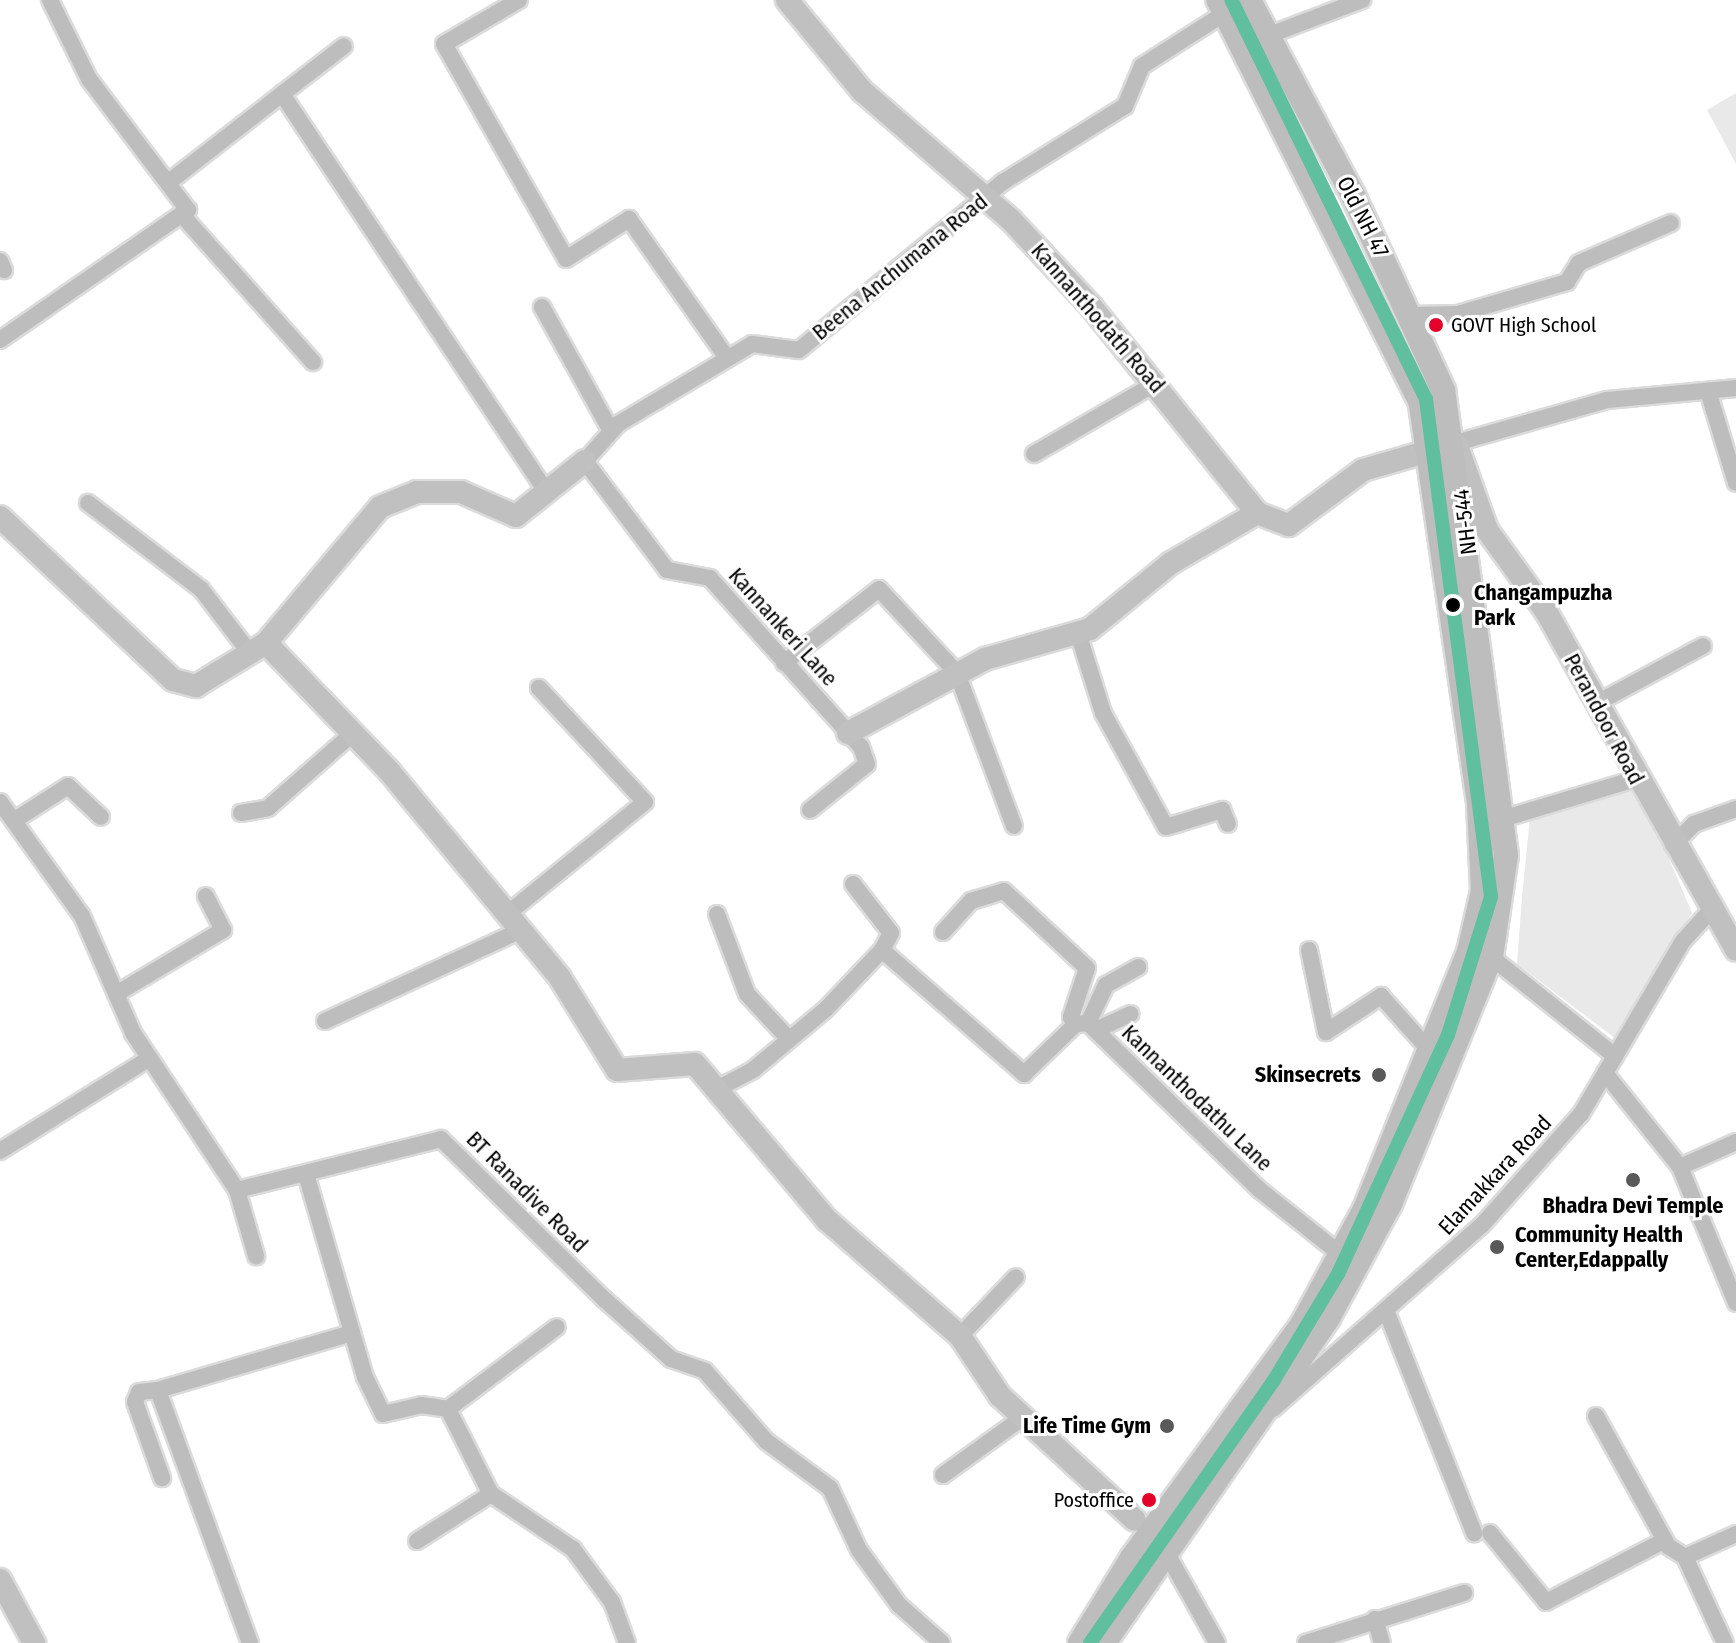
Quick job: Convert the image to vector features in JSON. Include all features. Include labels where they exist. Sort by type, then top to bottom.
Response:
[{"type":"main road","name":"Old NH 47","points":[[1249,0],[1354,197],[1411,315],[1443,390],[1456,443]]},
{"type":"main road","name":"Old NH 47","points":[[1222,6],[1420,401],[1432,476]]},
{"type":"main road","points":[[1326,211],[1354,197]]},
{"type":"main road","name":"NH-544","points":[[1080,1643],[1132,1558],[1142,1527],[1247,1419],[1328,1318],[1390,1204],[1491,957],[1506,855],[1456,443]]},
{"type":"main road","name":"NH-544","points":[[1104,1643],[1166,1552],[1247,1419],[1365,1209],[1469,952],[1483,848],[1432,476]]},
{"type":"street","points":[[0,340],[188,210],[89,79],[50,0]]},
{"type":"street","points":[[519,0],[444,44],[566,259],[629,219],[727,358]]},
{"type":"street","name":"Kannanthodath Road","points":[[787,0],[862,91],[986,198],[1156,383],[1257,513]]},
{"type":"street","points":[[1267,36],[1362,0]]},
{"type":"street","name":"Beena Anchumana Road","points":[[0,517],[173,680],[196,686],[258,648],[380,507],[417,492],[461,492],[480,495],[507,518],[585,461],[611,431],[727,358],[752,344],[799,350],[986,198],[1125,106],[1142,66],[1222,6]]},
{"type":"street","points":[[169,182],[344,46]]},
{"type":"street","points":[[282,94],[545,490]]},
{"type":"street","points":[[182,215],[313,362]]},
{"type":"street","points":[[1411,315],[1471,311],[1567,282],[1579,263],[1671,223]]},
{"type":"street","points":[[542,307],[611,431]]},
{"type":"street","points":[[1034,454],[1156,383]]},
{"type":"street","points":[[1456,443],[1607,400],[1736,388]]},
{"type":"street","points":[[1708,391],[1736,483]]},
{"type":"street","name":"Perandoor Road","points":[[1456,443],[1487,530],[1599,702],[1635,779],[1736,950]]},
{"type":"street","points":[[848,733],[957,673],[1078,633],[1171,563],[1257,513],[1289,525],[1363,470],[1429,451]]},
{"type":"street","name":"Kannankeri Lane","points":[[585,461],[667,570],[710,578],[848,733],[867,764],[810,810]]},
{"type":"street","points":[[88,503],[201,589],[258,648],[352,734],[560,978],[617,1070],[695,1064],[827,1220],[960,1336],[978,1371],[1022,1418],[1142,1527]]},
{"type":"street","points":[[784,663],[879,589],[957,673],[1014,826]]},
{"type":"street","points":[[1078,633],[1103,713],[1166,827],[1222,810],[1228,824]]},
{"type":"street","points":[[1599,702],[1703,646]]},
{"type":"street","points":[[325,1021],[512,923],[645,802],[539,688]]},
{"type":"street","points":[[241,813],[268,808],[352,734]]},
{"type":"street","points":[[1502,819],[1635,779]]},
{"type":"street","points":[[15,820],[68,786],[101,817]]},
{"type":"street","points":[[0,802],[82,916],[116,994],[150,1058],[237,1190],[256,1256]]},
{"type":"street","points":[[1673,845],[1694,824],[1736,809]]},
{"type":"street","points":[[717,1089],[753,1070],[882,950],[891,933],[853,884]]},
{"type":"street","points":[[943,932],[971,901],[1004,891],[1087,968],[1071,1017],[1087,1026]]},
{"type":"street","points":[[116,994],[223,930],[206,896]]},
{"type":"street","name":"Elamakkara Road","points":[[1247,1419],[1387,1313],[1482,1225],[1581,1114],[1683,941],[1711,910]]},
{"type":"street","points":[[717,914],[747,994],[787,1037]]},
{"type":"street","points":[[882,950],[1024,1074],[1087,1026],[1130,1014]]},
{"type":"street","points":[[1309,950],[1326,1032],[1381,996],[1394,1002],[1430,1051]]},
{"type":"street","points":[[1491,957],[1615,1056]]},
{"type":"street","points":[[1087,1026],[1106,985],[1138,967]]},
{"type":"street","name":"Kannanthodathu Lane","points":[[1087,1026],[1260,1190],[1339,1253]]},
{"type":"street","points":[[0,1151],[150,1058]]},
{"type":"street","points":[[1605,1073],[1680,1167],[1736,1303]]},
{"type":"street","name":"BT Ranadive Road","points":[[237,1190],[441,1139],[615,1309],[671,1359],[705,1371],[766,1441],[830,1488],[859,1550],[899,1605],[942,1643]]},
{"type":"street","points":[[1680,1167],[1736,1142]]},
{"type":"street","points":[[306,1174],[352,1333],[383,1414],[421,1405],[448,1409],[557,1327]]},
{"type":"street","points":[[960,1336],[1016,1277]]},
{"type":"street","points":[[1387,1313],[1482,1533],[1546,1602],[1665,1540]]},
{"type":"street","points":[[162,1478],[135,1402],[139,1392],[158,1390],[352,1333]]},
{"type":"street","points":[[158,1390],[250,1643]]},
{"type":"street","points":[[448,1409],[491,1494],[573,1549],[612,1602],[627,1643]]},
{"type":"street","points":[[1596,1416],[1665,1540],[1685,1557],[1725,1643]]},
{"type":"street","points":[[943,1475],[1022,1418]]},
{"type":"street","points":[[417,1541],[491,1494]]},
{"type":"street","points":[[1685,1557],[1736,1534]]},
{"type":"street","points":[[1166,1552],[1217,1643]]},
{"type":"street","points":[[0,1580],[34,1643]]},
{"type":"street","points":[[1306,1643],[1464,1593]]},
{"type":"street","points":[[1375,1619],[1382,1643]]},
{"type":"shaded area","points":[[1736,93],[1736,164],[1707,110]]},
{"type":"shaded area","points":[[1638,785],[1692,913],[1616,1039],[1517,964],[1522,897],[1530,817]]},
{"type":"transit line","points":[[1090,1643],[1274,1380],[1338,1274],[1448,1035],[1491,897],[1426,399],[1231,0]]},
{"type":"place","name":"GOVT High School","points":[[1436,325]]},
{"type":"place","name":"Changampuzha Park","points":[[1453,605]]},
{"type":"place","name":"Skinsecrets","points":[[1379,1075]]},
{"type":"place","name":"Bhadra Devi Temple","points":[[1633,1180]]},
{"type":"place","name":"Community Health Center,Edappally","points":[[1497,1247]]},
{"type":"place","name":"Life Time Gym","points":[[1167,1426]]},
{"type":"place","name":"Postoffice","points":[[1149,1500]]}]
